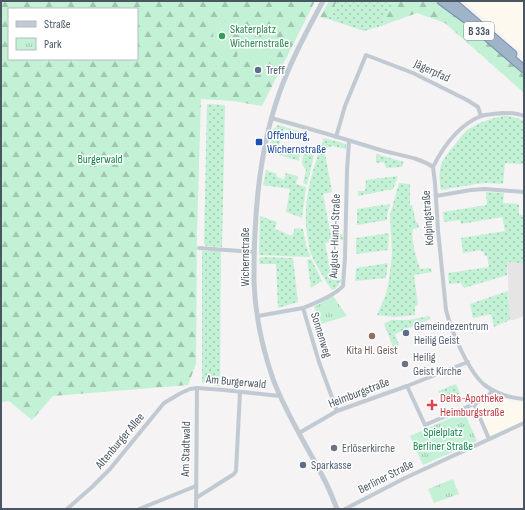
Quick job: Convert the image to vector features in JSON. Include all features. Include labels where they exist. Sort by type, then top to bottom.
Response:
[{"type":"highway","name":"B 33a","points":[[441,1],[467,20],[524,69]]},
{"type":"highway","name":"B 33a","points":[[452,1],[524,63]]},
{"type":"street","name":"Wichernstraße","points":[[323,1],[293,60],[271,118],[263,153],[257,191],[254,283],[258,316],[268,364],[280,396],[324,480],[337,509]]},
{"type":"street","name":"Jägerpfad","points":[[336,136],[345,106],[366,55],[414,73],[467,100],[478,107],[481,116]]},
{"type":"street","points":[[271,118],[336,136],[378,150],[415,159],[433,167],[452,137],[466,125],[481,116],[508,113],[524,116]]},
{"type":"street","name":"August-Hund-Straße","points":[[302,308],[325,298],[340,289],[344,283],[349,141]]},
{"type":"street","name":"Kolpingstraße","points":[[433,167],[440,256],[448,319],[457,341],[475,375],[492,390],[507,396],[524,399]]},
{"type":"street","points":[[436,196],[485,189],[524,192]]},
{"type":"street","points":[[199,248],[254,252]]},
{"type":"street","name":"Sonnenweg","points":[[258,316],[302,308],[316,354],[337,411]]},
{"type":"street","name":"Heimburgstraße","points":[[299,433],[337,411],[468,362]]},
{"type":"street","name":"Heimburgstraße","points":[[407,386],[424,425],[487,398],[492,390]]},
{"type":"street","name":"Am Burgerwald","points":[[190,389],[197,388],[224,390],[280,396]]},
{"type":"street","name":"Am Stadtwald","points":[[196,509],[197,388]]},
{"type":"street","name":"Altenburger Allee","points":[[67,509],[110,469],[164,403],[190,389]]},
{"type":"street","points":[[196,498],[234,474],[236,471],[240,392]]},
{"type":"street","points":[[474,404],[489,439]]},
{"type":"street","name":"Berliner Straße","points":[[345,509],[405,478],[524,423]]},
{"type":"street","points":[[139,509],[196,486]]},
{"type":"shaded area","points":[[464,1],[524,1],[524,55]]},
{"type":"shaded area","points":[[507,262],[524,264],[524,316],[513,320],[510,320]]},
{"type":"shaded area","points":[[493,395],[511,401],[524,403],[524,421],[491,436],[478,405]]},
{"type":"green space","name":"Burgerwald","points":[[1,1],[315,1],[262,106],[233,101],[201,99],[197,232],[196,364],[188,385],[53,396],[32,420],[9,401],[1,402]]},
{"type":"green space","points":[[329,1],[337,1],[328,19],[320,17]]},
{"type":"green space","points":[[337,1],[394,1],[381,26],[364,31],[328,19]]},
{"type":"green space","points":[[394,1],[438,1],[524,75],[524,93],[445,23],[417,13],[381,26]]},
{"type":"green space","name":"Skaterplatz Wichernstraße","points":[[214,21],[231,22],[230,50],[212,50]]},
{"type":"green space","points":[[239,38],[271,41],[269,64],[237,61]]},
{"type":"green space","points":[[207,104],[225,105],[222,247],[206,246],[204,244]]},
{"type":"green space","points":[[503,116],[514,117],[524,121],[524,164],[505,163],[503,184],[486,183],[441,190],[441,165],[447,154],[461,136],[478,124]]},
{"type":"green space","points":[[278,125],[305,133],[305,135],[284,129],[279,145],[300,151],[299,161],[269,152],[273,130]]},
{"type":"green space","points":[[324,138],[346,144],[346,149],[333,146],[324,148],[332,192],[323,194],[331,236],[342,234],[343,240],[325,243],[332,280],[342,280],[335,289],[332,290],[317,267],[310,252],[306,226],[309,188],[315,163]]},
{"type":"green space","points":[[304,152],[314,155],[307,185],[303,183],[306,170],[302,162]]},
{"type":"green space","points":[[376,154],[404,162],[402,167],[386,168],[384,162],[376,163]]},
{"type":"green space","points":[[266,170],[277,174],[276,176],[284,180],[286,173],[298,176],[296,184],[306,187],[302,218],[286,212],[290,189],[263,185]]},
{"type":"green space","points":[[398,176],[393,189],[358,196],[358,191],[365,191],[366,180]]},
{"type":"green space","points":[[399,183],[410,184],[410,205],[412,205],[419,228],[413,229],[413,239],[414,249],[420,269],[431,268],[432,272],[414,275],[418,305],[415,306],[415,315],[396,317],[377,315],[386,294],[389,280],[392,254],[390,215]]},
{"type":"green space","points":[[486,192],[504,193],[503,203],[519,204],[519,215],[524,215],[524,264],[507,262],[507,275],[464,288],[461,283],[449,284],[448,273],[489,267],[487,256],[485,256],[483,251],[463,253],[461,238],[505,231],[502,217],[461,224],[460,220],[444,222],[443,212],[487,205]]},
{"type":"green space","points":[[390,204],[387,220],[357,225],[357,209]]},
{"type":"green space","points":[[260,216],[277,222],[275,229],[292,236],[295,228],[303,229],[310,256],[259,255]]},
{"type":"green space","points":[[389,233],[388,250],[356,254],[356,238]]},
{"type":"green space","points":[[202,251],[221,251],[220,386],[202,383]]},
{"type":"green space","points":[[259,258],[293,258],[298,302],[278,308],[276,264],[259,264]]},
{"type":"green space","points":[[307,260],[312,260],[322,281],[311,288]]},
{"type":"green space","points":[[388,263],[386,278],[355,281],[356,268]]},
{"type":"green space","points":[[508,291],[510,320],[494,327],[491,314],[473,318],[470,304]]},
{"type":"green space","points":[[333,296],[347,316],[321,324],[314,307]]},
{"type":"green space","points":[[429,316],[430,319],[395,334],[399,345],[393,347],[384,324],[391,320],[409,320]]},
{"type":"green space","points":[[456,384],[460,394],[442,402],[438,391]]},
{"type":"green space","name":"Spielplatz Berliner Straße","points":[[464,412],[477,441],[423,465],[410,436]]},
{"type":"green space","points":[[453,479],[459,494],[434,503],[428,489]]},
{"type":"place","name":"Skaterplatz Wichernstraße","points":[[222,36]]},
{"type":"place","name":"Treff","points":[[258,70]]},
{"type":"place","name":"Offenburg, Wichernstraße","points":[[259,142]]},
{"type":"place","name":"Gemeindezentrum Heilig Geist","points":[[406,333]]},
{"type":"place","name":"Kita Hl. Geist","points":[[372,336]]},
{"type":"place","name":"Heilig Geist Kirche","points":[[405,364]]},
{"type":"place","name":"Delta-Apotheke Heimburgstraße","points":[[432,405]]},
{"type":"place","name":"Erlöserkirche","points":[[334,448]]},
{"type":"place","name":"Sparkasse","points":[[303,465]]}]
